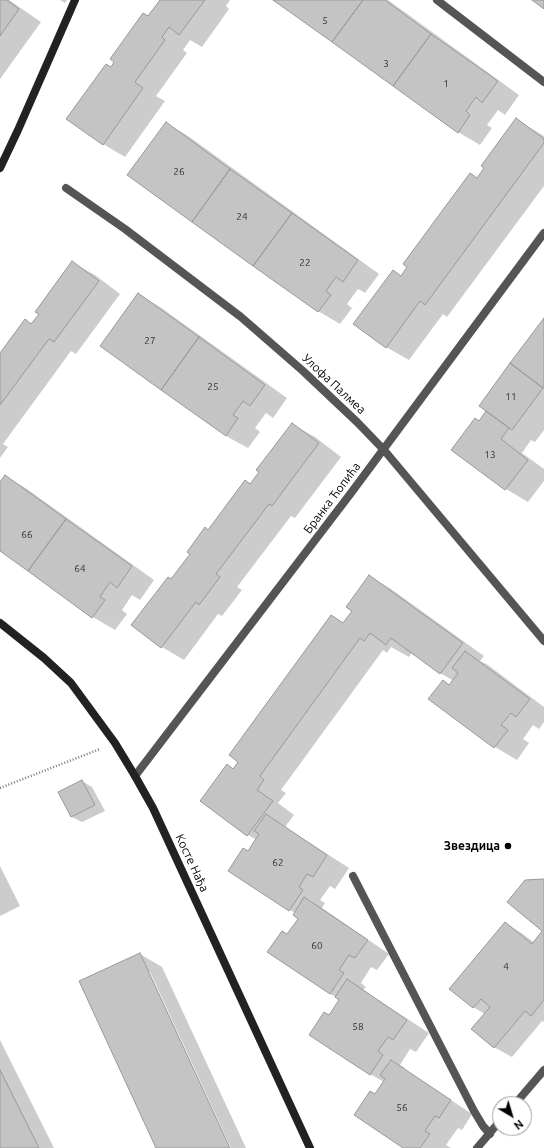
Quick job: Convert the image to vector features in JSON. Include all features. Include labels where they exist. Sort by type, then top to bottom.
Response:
[{"type":"street","points":[[0,168],[75,0]]},
{"type":"street","points":[[437,0],[544,82]]},
{"type":"street","name":"Улофа Палмеа","points":[[66,188],[126,229],[241,317],[303,371],[357,422],[384,450],[544,641]]},
{"type":"street","name":"Бранка Ћопића","points":[[135,776],[384,450],[544,233]]},
{"type":"street","name":"Косте Нађа","points":[[0,623],[44,658],[71,683],[115,743],[135,776],[153,808],[310,1148]]},
{"type":"street","points":[[353,876],[474,1111],[490,1134]]},
{"type":"street","points":[[522,1096],[544,1070]]},
{"type":"street","points":[[477,1148],[492,1131]]},
{"type":"path","points":[[0,788],[115,743]]},
{"type":"building","points":[[0,0],[7,0],[19,9],[0,36]]},
{"type":"building","points":[[160,0],[205,0],[179,35],[169,27],[162,37],[165,40],[135,82],[143,88],[103,145],[66,119],[106,64],[111,67],[114,62],[110,59],[143,13],[148,16]]},
{"type":"building","points":[[273,0],[363,0],[332,42]]},
{"type":"building","points":[[363,0],[385,0],[431,34],[393,86],[332,42]]},
{"type":"building","points":[[532,0],[544,0],[544,9]]},
{"type":"building","points":[[431,34],[498,81],[482,103],[476,97],[466,111],[470,115],[458,133],[393,86]]},
{"type":"building","points":[[516,118],[544,139],[544,143],[425,305],[420,301],[386,348],[353,324],[393,270],[401,276],[407,267],[403,264],[470,173],[477,178],[484,168],[481,166]]},
{"type":"building","points":[[166,122],[230,169],[192,222],[127,175]]},
{"type":"building","points":[[230,169],[292,213],[253,266],[192,222]]},
{"type":"building","points":[[292,213],[358,260],[343,282],[336,277],[326,291],[331,295],[318,312],[253,266]]},
{"type":"building","points":[[72,261],[99,281],[54,342],[49,339],[0,405],[0,353],[25,319],[31,324],[39,314],[35,312]]},
{"type":"building","points":[[138,293],[199,337],[161,390],[100,346]]},
{"type":"building","points":[[544,318],[544,387],[543,388],[510,363]]},
{"type":"building","points":[[199,337],[265,385],[250,406],[243,401],[233,415],[238,418],[226,436],[161,390]]},
{"type":"building","points":[[510,363],[543,388],[512,430],[479,406]]},
{"type":"building","points":[[486,411],[509,428],[501,439],[528,460],[505,490],[451,450],[475,418],[479,421]]},
{"type":"building","points":[[292,423],[319,443],[272,506],[269,504],[216,574],[220,577],[199,605],[196,602],[161,648],[131,625],[168,577],[171,579],[190,554],[187,552],[205,527],[208,530],[245,480],[250,484],[259,472],[256,470]]},
{"type":"building","points":[[5,475],[66,519],[28,571],[0,551],[0,482]]},
{"type":"building","points":[[66,519],[132,566],[117,588],[110,582],[100,597],[105,600],[92,618],[28,571]]},
{"type":"building","points":[[369,575],[463,643],[440,674],[391,638],[386,645],[370,633],[364,641],[360,638],[260,776],[264,780],[257,790],[273,801],[247,836],[200,801],[227,764],[233,769],[238,762],[229,755],[331,615],[343,623],[352,611],[346,607]]},
{"type":"building","points":[[465,651],[530,699],[516,717],[511,713],[501,725],[508,730],[494,748],[428,699],[443,680],[449,685],[458,673],[452,668]]},
{"type":"building","points":[[82,780],[95,805],[71,817],[58,792]]},
{"type":"building","points":[[266,814],[327,855],[313,877],[307,874],[299,887],[303,890],[289,911],[228,871],[243,848],[248,851],[259,834],[254,831]]},
{"type":"building","points":[[544,879],[544,1000],[531,1016],[525,1011],[494,1048],[471,1029],[490,1007],[481,999],[473,1008],[449,989],[505,922],[532,944],[542,931],[507,902],[525,880]]},
{"type":"building","points":[[304,897],[368,940],[355,958],[349,955],[339,970],[344,973],[330,994],[267,952],[282,931],[287,934],[298,919],[293,915]]},
{"type":"building","points":[[140,953],[230,1148],[156,1148],[79,981]]},
{"type":"building","points":[[347,979],[407,1020],[393,1040],[388,1037],[378,1051],[383,1055],[370,1075],[309,1035],[324,1012],[329,1015],[339,1000],[335,997]]},
{"type":"building","points":[[391,1060],[451,1100],[439,1118],[435,1116],[425,1131],[430,1134],[420,1148],[403,1148],[354,1115],[370,1091],[375,1094],[385,1079],[380,1075]]},
{"type":"building","points":[[0,1070],[39,1148],[0,1148]]},
{"type":"place","name":"Звездица","points":[[508,846]]}]
